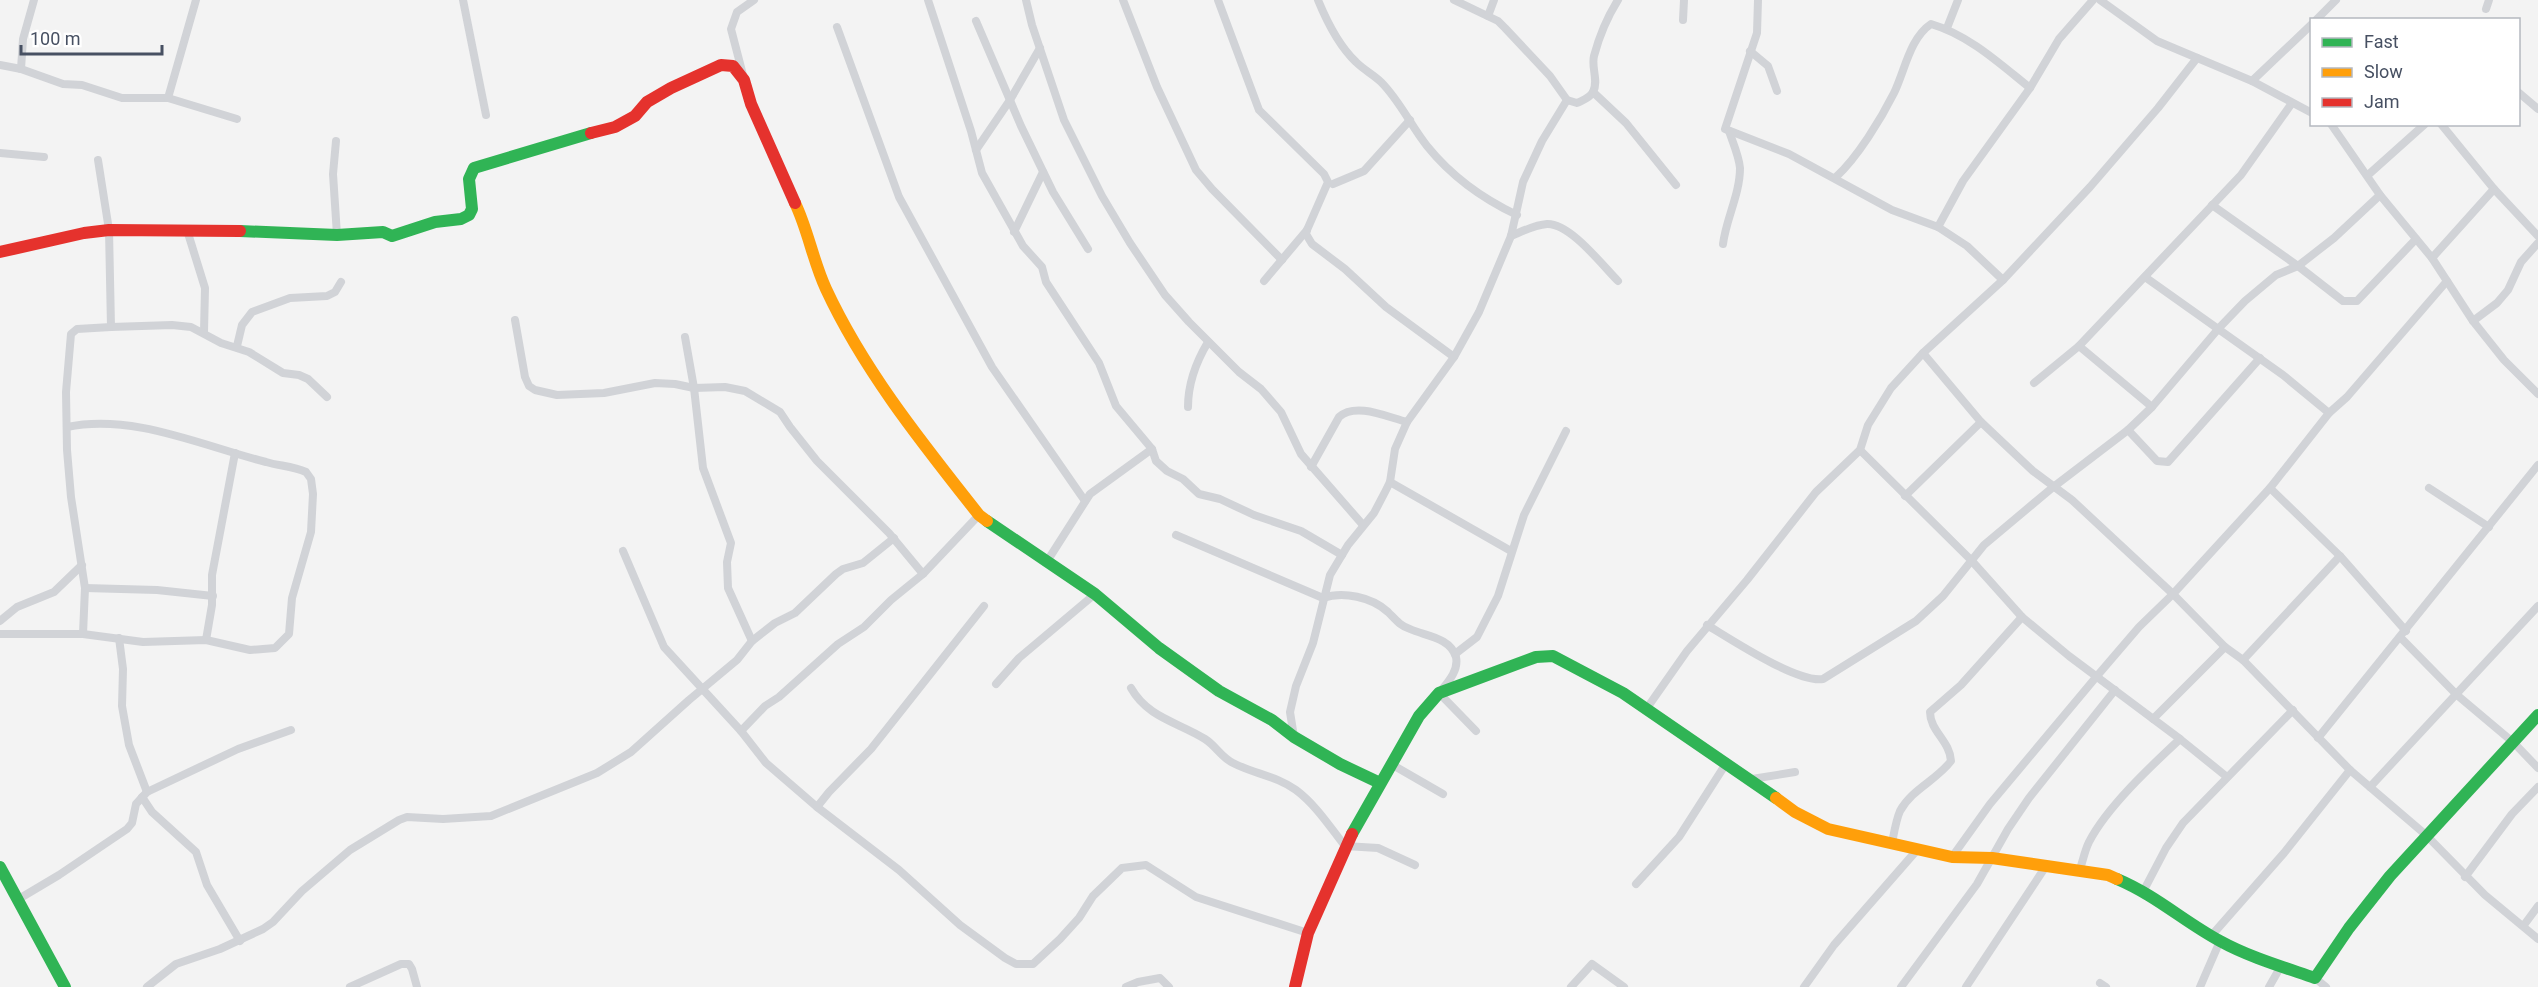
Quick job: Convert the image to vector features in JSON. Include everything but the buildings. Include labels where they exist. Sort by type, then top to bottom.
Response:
[{"type":"street","points":[[21,69],[23,39],[34,0]]},
{"type":"street","points":[[168,98],[196,0]]},
{"type":"street","points":[[463,0],[486,116]]},
{"type":"street","points":[[754,0],[737,12],[730,29],[751,104],[798,209],[825,287],[849,333],[913,431],[979,515],[1046,563],[1095,594],[1190,671],[1219,691],[1272,720],[1294,737],[1380,783]]},
{"type":"street","points":[[928,0],[982,173],[1014,232],[1041,267],[1046,282],[1099,363],[1116,406],[1152,449],[1156,461],[1167,471],[1183,479],[1199,494],[1220,499],[1254,515],[1301,531],[1342,555]]},
{"type":"street","points":[[1026,0],[1064,120],[1102,196],[1165,295],[1208,342],[1239,372],[1261,389],[1281,412],[1301,454],[1363,525]]},
{"type":"street","points":[[1123,0],[1157,87],[1196,170],[1282,260]]},
{"type":"street","points":[[1218,0],[1259,110],[1324,174],[1328,182],[1307,230],[1264,281]]},
{"type":"street","points":[[1318,0],[1341,44],[1355,61],[1382,83],[1426,145],[1455,177],[1487,201],[1517,215]]},
{"type":"street","points":[[1454,0],[1498,21],[1520,41],[1567,100],[1577,103],[1588,98],[1593,92],[1595,81],[1593,57],[1618,0]]},
{"type":"street","points":[[1488,16],[1494,0]]},
{"type":"street","points":[[1683,20],[1684,0]]},
{"type":"street","points":[[1758,0],[1757,33],[1725,129],[1789,154],[1836,177],[1892,210],[1938,227],[1967,246],[2003,280]]},
{"type":"street","points":[[1947,28],[1958,0]]},
{"type":"street","points":[[1938,227],[1963,181],[2030,88],[2059,39],[2093,0]]},
{"type":"street","points":[[2100,0],[2157,41],[2252,81],[2310,112]]},
{"type":"street","points":[[2318,18],[2336,0]]},
{"type":"street","points":[[2486,9],[2489,0]]},
{"type":"street","points":[[976,21],[1043,172],[1088,249]]},
{"type":"street","points":[[1836,177],[1846,168],[1879,122],[1910,53],[1924,29],[1931,24],[1947,28],[1981,49],[2030,88]]},
{"type":"street","points":[[2252,81],[2310,26]]},
{"type":"street","points":[[837,27],[899,197],[992,367],[1085,501]]},
{"type":"street","points":[[976,150],[1010,100],[1040,48]]},
{"type":"street","points":[[1750,51],[1768,66],[1778,91]]},
{"type":"street","points":[[1647,708],[1707,625],[1747,580],[1816,492],[1860,450],[1868,424],[1879,405],[1923,353],[2003,280],[2091,187],[2158,108],[2196,58]]},
{"type":"street","points":[[0,65],[21,69],[51,81],[82,85],[122,98],[168,98],[237,119]]},
{"type":"street","points":[[0,252],[84,232],[110,230],[337,235],[382,232],[392,236],[435,222],[461,219],[469,215],[472,209],[471,171],[482,164],[615,127],[635,116],[647,102],[670,88],[722,65],[733,66],[744,80]]},
{"type":"street","points":[[1593,92],[1626,123],[1676,185]]},
{"type":"street","points":[[2520,94],[2538,109]]},
{"type":"street","points":[[1294,737],[1290,712],[1296,686],[1318,624],[1330,575],[1363,525],[1374,513],[1390,482],[1395,449],[1407,422],[1454,357],[1479,312],[1511,236],[1523,182],[1542,141],[1567,100]]},
{"type":"street","points":[[2034,383],[2079,346],[2241,175],[2292,103]]},
{"type":"street","points":[[1333,184],[1364,171],[1410,120]]},
{"type":"street","points":[[2332,126],[2380,195],[2432,258],[2473,321],[2504,360],[2538,394]]},
{"type":"street","points":[[2368,175],[2423,126]]},
{"type":"street","points":[[2443,126],[2494,189],[2538,236]]},
{"type":"street","points":[[1723,244],[1725,224],[1736,194],[1740,170],[1729,131]]},
{"type":"street","points":[[336,141],[333,174],[337,235]]},
{"type":"street","points":[[0,153],[44,157]]},
{"type":"street","points":[[98,160],[110,230],[111,327]]},
{"type":"street","points":[[1014,232],[1043,172]]},
{"type":"street","points":[[2432,258],[2494,189]]},
{"type":"street","points":[[1707,625],[1813,681],[1823,679],[1916,621],[1943,596],[1971,560],[2052,488],[2128,430],[2152,407],[2218,328],[2245,301],[2276,275],[2298,266],[2334,238],[2380,195]]},
{"type":"street","points":[[2212,205],[2343,301],[2357,301],[2370,290],[2416,239]]},
{"type":"street","points":[[1511,236],[1536,226],[1550,224],[1568,230],[1618,281]]},
{"type":"street","points":[[187,230],[205,288],[204,332]]},
{"type":"street","points":[[1307,230],[1306,234],[1312,244],[1345,269],[1386,307],[1454,357]]},
{"type":"street","points":[[2473,321],[2497,303],[2508,290],[2521,262],[2538,243]]},
{"type":"street","points":[[2145,277],[2260,358],[2329,413]]},
{"type":"street","points":[[1952,857],[1990,804],[2139,627],[2173,594],[2270,488],[2329,413],[2347,397],[2447,281]]},
{"type":"street","points":[[237,346],[242,325],[252,312],[290,298],[327,297],[335,292],[341,282]]},
{"type":"street","points":[[515,320],[525,377],[529,386],[535,390],[557,395],[604,393],[655,383],[694,388],[736,388],[754,395],[780,412],[794,433],[818,461],[894,538],[923,574]]},
{"type":"street","points":[[83,634],[85,588],[71,498],[67,427],[67,383],[71,334],[77,329],[185,325],[204,332],[221,343],[237,346],[283,373],[308,379],[327,396]]},
{"type":"street","points":[[685,337],[694,388],[703,468],[730,543],[727,562],[728,588],[752,641]]},
{"type":"street","points":[[1188,407],[1191,380],[1208,342]]},
{"type":"street","points":[[2079,346],[2152,407]]},
{"type":"street","points":[[1923,353],[1981,422],[2052,488],[2072,500],[2173,594],[2225,647],[2243,660],[2350,770],[2426,835],[2485,896],[2538,939]]},
{"type":"street","points":[[2128,430],[2157,461],[2168,462],[2260,358]]},
{"type":"street","points":[[1311,467],[1339,417],[1345,412],[1355,410],[1407,422]]},
{"type":"street","points":[[1905,496],[1981,422]]},
{"type":"street","points":[[0,634],[83,634],[143,642],[206,640],[220,645],[263,651],[282,644],[289,634],[292,614],[291,598],[311,532],[313,494],[311,479],[306,472],[155,432],[117,425],[83,423],[67,427]]},
{"type":"street","points":[[1455,654],[1477,637],[1498,596],[1524,515],[1566,431]]},
{"type":"street","points":[[1046,563],[1090,494],[1152,449]]},
{"type":"street","points":[[1860,450],[1971,560],[2022,617],[2069,656],[2227,777]]},
{"type":"street","points":[[206,640],[213,596],[212,575],[235,453]]},
{"type":"street","points":[[2318,738],[2538,465]]},
{"type":"street","points":[[1390,482],[1511,551]]},
{"type":"street","points":[[2270,488],[2340,556],[2457,694],[2514,743],[2538,768]]},
{"type":"street","points":[[2429,488],[2489,527]]},
{"type":"street","points":[[741,731],[765,706],[779,697],[838,644],[864,627],[891,600],[923,574],[979,515]]},
{"type":"street","points":[[1176,535],[1323,598],[1344,594],[1362,599],[1386,610],[1405,627],[1436,638],[1455,654],[1455,671],[1419,716],[1345,846],[1308,933],[1295,987]]},
{"type":"street","points":[[147,987],[176,964],[240,940],[268,926],[302,891],[350,850],[399,820],[407,817],[443,819],[491,816],[586,778],[631,752],[737,660],[752,641],[768,627],[795,612],[836,574],[863,563],[894,538]]},
{"type":"street","points":[[622,551],[664,647],[741,731],[766,763],[899,870],[960,925],[1016,964],[1033,964],[1044,955],[1079,918],[1093,896],[1122,868],[1146,865],[1196,897],[1308,933]]},
{"type":"street","points":[[2243,660],[2340,556]]},
{"type":"street","points":[[0,621],[17,607],[54,592],[82,566]]},
{"type":"street","points":[[85,588],[157,590],[213,596]]},
{"type":"street","points":[[996,684],[1019,658],[1095,594]]},
{"type":"street","points":[[818,807],[829,792],[871,749],[984,606]]},
{"type":"street","points":[[2370,787],[2538,606]]},
{"type":"street","points":[[1892,843],[1900,811],[1911,795],[1941,774],[1952,761],[1951,752],[1945,740],[1930,720],[1930,712],[1961,685],[2022,617]]},
{"type":"street","points":[[119,638],[123,669],[122,706],[129,745],[144,794],[152,812],[196,852],[207,885],[240,940]]},
{"type":"street","points":[[2153,719],[2225,647]]},
{"type":"street","points":[[1439,693],[1536,657],[1553,656],[1588,673],[1647,708],[1752,779],[1794,813],[1828,829],[1952,857],[1992,858],[2080,869],[2108,875],[2144,890],[2216,938],[2315,978],[2326,987]]},
{"type":"street","points":[[1131,688],[1141,704],[1159,717],[1208,741],[1222,757],[1232,763],[1274,778],[1299,792],[1315,808],[1345,846],[1378,848],[1415,865]]},
{"type":"street","points":[[1901,987],[1977,884],[2029,798],[2115,690]]},
{"type":"street","points":[[1439,693],[1476,731]]},
{"type":"street","points":[[2144,890],[2166,848],[2183,824],[2293,710]]},
{"type":"street","points":[[2315,978],[2349,928],[2426,835],[2538,715]]},
{"type":"street","points":[[17,900],[127,829],[132,823],[136,804],[144,794],[230,752],[291,730]]},
{"type":"street","points":[[2080,869],[2089,842],[2104,821],[2142,775],[2180,739]]},
{"type":"street","points":[[1636,884],[1679,837],[1727,762]]},
{"type":"street","points":[[1391,765],[1443,794]]},
{"type":"street","points":[[2200,987],[2216,938],[2350,770]]},
{"type":"street","points":[[1752,779],[1794,772]]},
{"type":"street","points":[[2466,877],[2507,820],[2538,787]]},
{"type":"street","points":[[1803,987],[1834,945],[1917,849]]},
{"type":"street","points":[[1966,987],[2046,866]]},
{"type":"street","points":[[0,867],[65,987]]},
{"type":"street","points":[[2523,925],[2538,906]]},
{"type":"street","points":[[350,987],[401,964],[409,964],[417,987]]},
{"type":"street","points":[[1571,987],[1592,964],[1624,987]]},
{"type":"street","points":[[2269,987],[2281,966]]},
{"type":"street","points":[[1126,987],[1160,978],[1169,987]]},
{"type":"traffic: fast","points":[[240,231],[337,235],[383,232],[392,236],[435,222],[461,219],[469,215],[472,209],[469,179],[474,168],[591,133]]},
{"type":"traffic: fast","points":[[987,521],[1095,594],[1159,648],[1219,691],[1272,720],[1294,737],[1340,764],[1380,783]]},
{"type":"traffic: fast","points":[[1352,834],[1419,716],[1439,693],[1536,657],[1553,656],[1623,693],[1776,798]]},
{"type":"traffic: fast","points":[[2117,879],[2145,893],[2231,947],[2315,978],[2349,928],[2390,876],[2538,715]]},
{"type":"traffic: fast","points":[[0,867],[65,987]]},
{"type":"traffic: slow","points":[[795,203],[826,289],[858,349],[916,434],[979,515],[987,521]]},
{"type":"traffic: slow","points":[[1776,798],[1795,812],[1828,829],[1952,857],[1992,858],[2108,875],[2117,879]]},
{"type":"traffic: jam","points":[[591,133],[615,127],[635,116],[647,102],[671,88],[721,65],[733,66],[744,80],[751,104],[795,203]]},
{"type":"traffic: jam","points":[[0,252],[84,233],[109,230],[240,231]]},
{"type":"traffic: jam","points":[[1295,987],[1308,933],[1352,834]]}]
